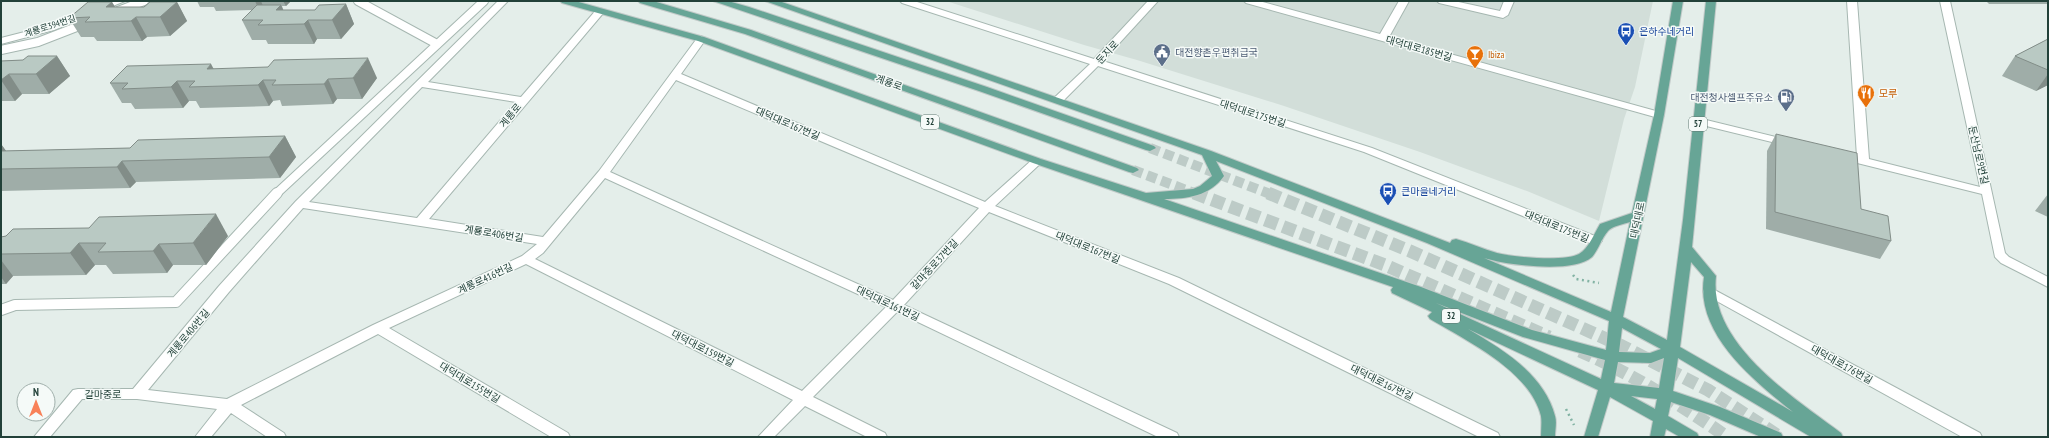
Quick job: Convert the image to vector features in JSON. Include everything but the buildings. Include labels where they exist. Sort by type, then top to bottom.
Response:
[{"type":"main road","name":"32","points":[[565,1],[701,39],[1037,161],[1294,247],[1403,293],[1606,388],[1692,437]]},
{"type":"main road","name":"계룡로","points":[[643,1],[748,32],[1132,170]]},
{"type":"main road","points":[[718,1],[746,9],[983,89],[1150,148]]},
{"type":"main road","points":[[770,1],[1207,153],[1431,240],[1616,319],[1673,349],[1823,437]]},
{"type":"main road","name":"대덕대로","points":[[1591,437],[1606,388],[1612,357],[1616,319],[1659,116],[1678,1]]},
{"type":"main road","name":"57","points":[[1661,419],[1673,349],[1686,248],[1711,1]]},
{"type":"main road","points":[[1141,196],[1191,194],[1212,186],[1218,176],[1207,153]]},
{"type":"main road","points":[[1431,240],[1456,243],[1500,258],[1531,262],[1563,261],[1583,257],[1593,247],[1604,227],[1638,215]]},
{"type":"main road","points":[[1294,247],[1416,290],[1528,334],[1612,357],[1651,358],[1673,349]]},
{"type":"main road","points":[[1686,248],[1710,276],[1709,297],[1717,321],[1735,348],[1777,392],[1836,437]]},
{"type":"main road","points":[[1403,293],[1420,306],[1493,351],[1529,380],[1545,401],[1550,430],[1548,437]]},
{"type":"main road","points":[[1606,388],[1665,394],[1722,414],[1776,437]]},
{"type":"main road","points":[[1658,437],[1661,419]]},
{"type":"street","name":"계룡로394번길","points":[[2,42],[59,24],[120,1]]},
{"type":"street","name":"계룡로406번길","points":[[137,394],[224,289],[300,204],[503,1]]},
{"type":"street","name":"대덕대로175번길","points":[[905,1],[1368,150],[1596,241]]},
{"type":"street","name":"둔지로","points":[[1058,100],[1096,63],[1153,1]]},
{"type":"street","name":"대덕대로185번길","points":[[1249,1],[1659,116]]},
{"type":"street","points":[[1383,38],[1404,1]]},
{"type":"street","points":[[1442,1],[1503,15],[1509,1]]},
{"type":"street","points":[[1852,1],[1863,161]]},
{"type":"street","name":"둔산남로9번길","points":[[1945,1],[1987,192],[1999,254],[2005,260],[2048,284]]},
{"type":"street","name":"계룡로","points":[[421,221],[522,100],[600,11]]},
{"type":"street","name":"계룡로416번길","points":[[202,437],[229,405],[378,328],[526,259],[539,250],[602,173],[701,39]]},
{"type":"street","name":"대덕대로167번길","points":[[674,75],[987,207],[1174,281],[1493,437]]},
{"type":"street","points":[[420,84],[522,100]]},
{"type":"street","points":[[1698,121],[1795,145]]},
{"type":"street","points":[[1833,154],[1987,192]]},
{"type":"street","name":"갈마중로37번길","points":[[765,437],[895,306],[987,207],[1037,161]]},
{"type":"street","name":"대덕대로161번길","points":[[602,173],[895,306],[1172,437]]},
{"type":"street","name":"계룡로406번길","points":[[300,204],[546,241]]},
{"type":"street","name":"대덕대로159번길","points":[[526,259],[880,437]]},
{"type":"street","name":"대덕대로176번길","points":[[1709,291],[1975,437]]},
{"type":"street","name":"대덕대로155번길","points":[[378,328],[563,437]]},
{"type":"street","name":"갈마중로","points":[[41,437],[78,394],[137,394]]},
{"type":"street","points":[[137,394],[229,405],[279,437]]},
{"type":"lane","points":[[109,15],[144,1]]},
{"type":"lane","points":[[358,1],[437,44]]},
{"type":"lane","points":[[1,310],[15,305],[176,302],[266,204],[350,124],[484,1]]},
{"type":"lane","points":[[2,42],[38,42],[95,20]]},
{"type":"lane","points":[[59,24],[67,31]]},
{"type":"path","points":[[1576,279],[1599,283]]},
{"type":"shaded area","points":[[946,1],[1653,1],[1635,87],[1624,119],[1599,221],[1527,191],[1420,152],[1284,106]]},
{"type":"tunnel","points":[[1150,148],[1270,194]]},
{"type":"tunnel","points":[[1133,170],[1197,194]]},
{"type":"tunnel","points":[[1194,193],[1385,265],[1549,337]]},
{"type":"tunnel","points":[[1268,193],[1410,251],[1622,346],[1708,390],[1780,437]]},
{"type":"tunnel","points":[[1580,351],[1655,390],[1727,437]]},
{"type":"place","name":"은하수네거리","points":[[1626,46]]},
{"type":"place","name":"대전향촌우편취급국","points":[[1162,67]]},
{"type":"place","name":"Ibiza","points":[[1475,69]]},
{"type":"place","name":"모루","points":[[1866,108]]},
{"type":"place","name":"대전청사셀프주유소","points":[[1786,112]]},
{"type":"place","name":"큰마을네거리","points":[[1388,206]]}]
